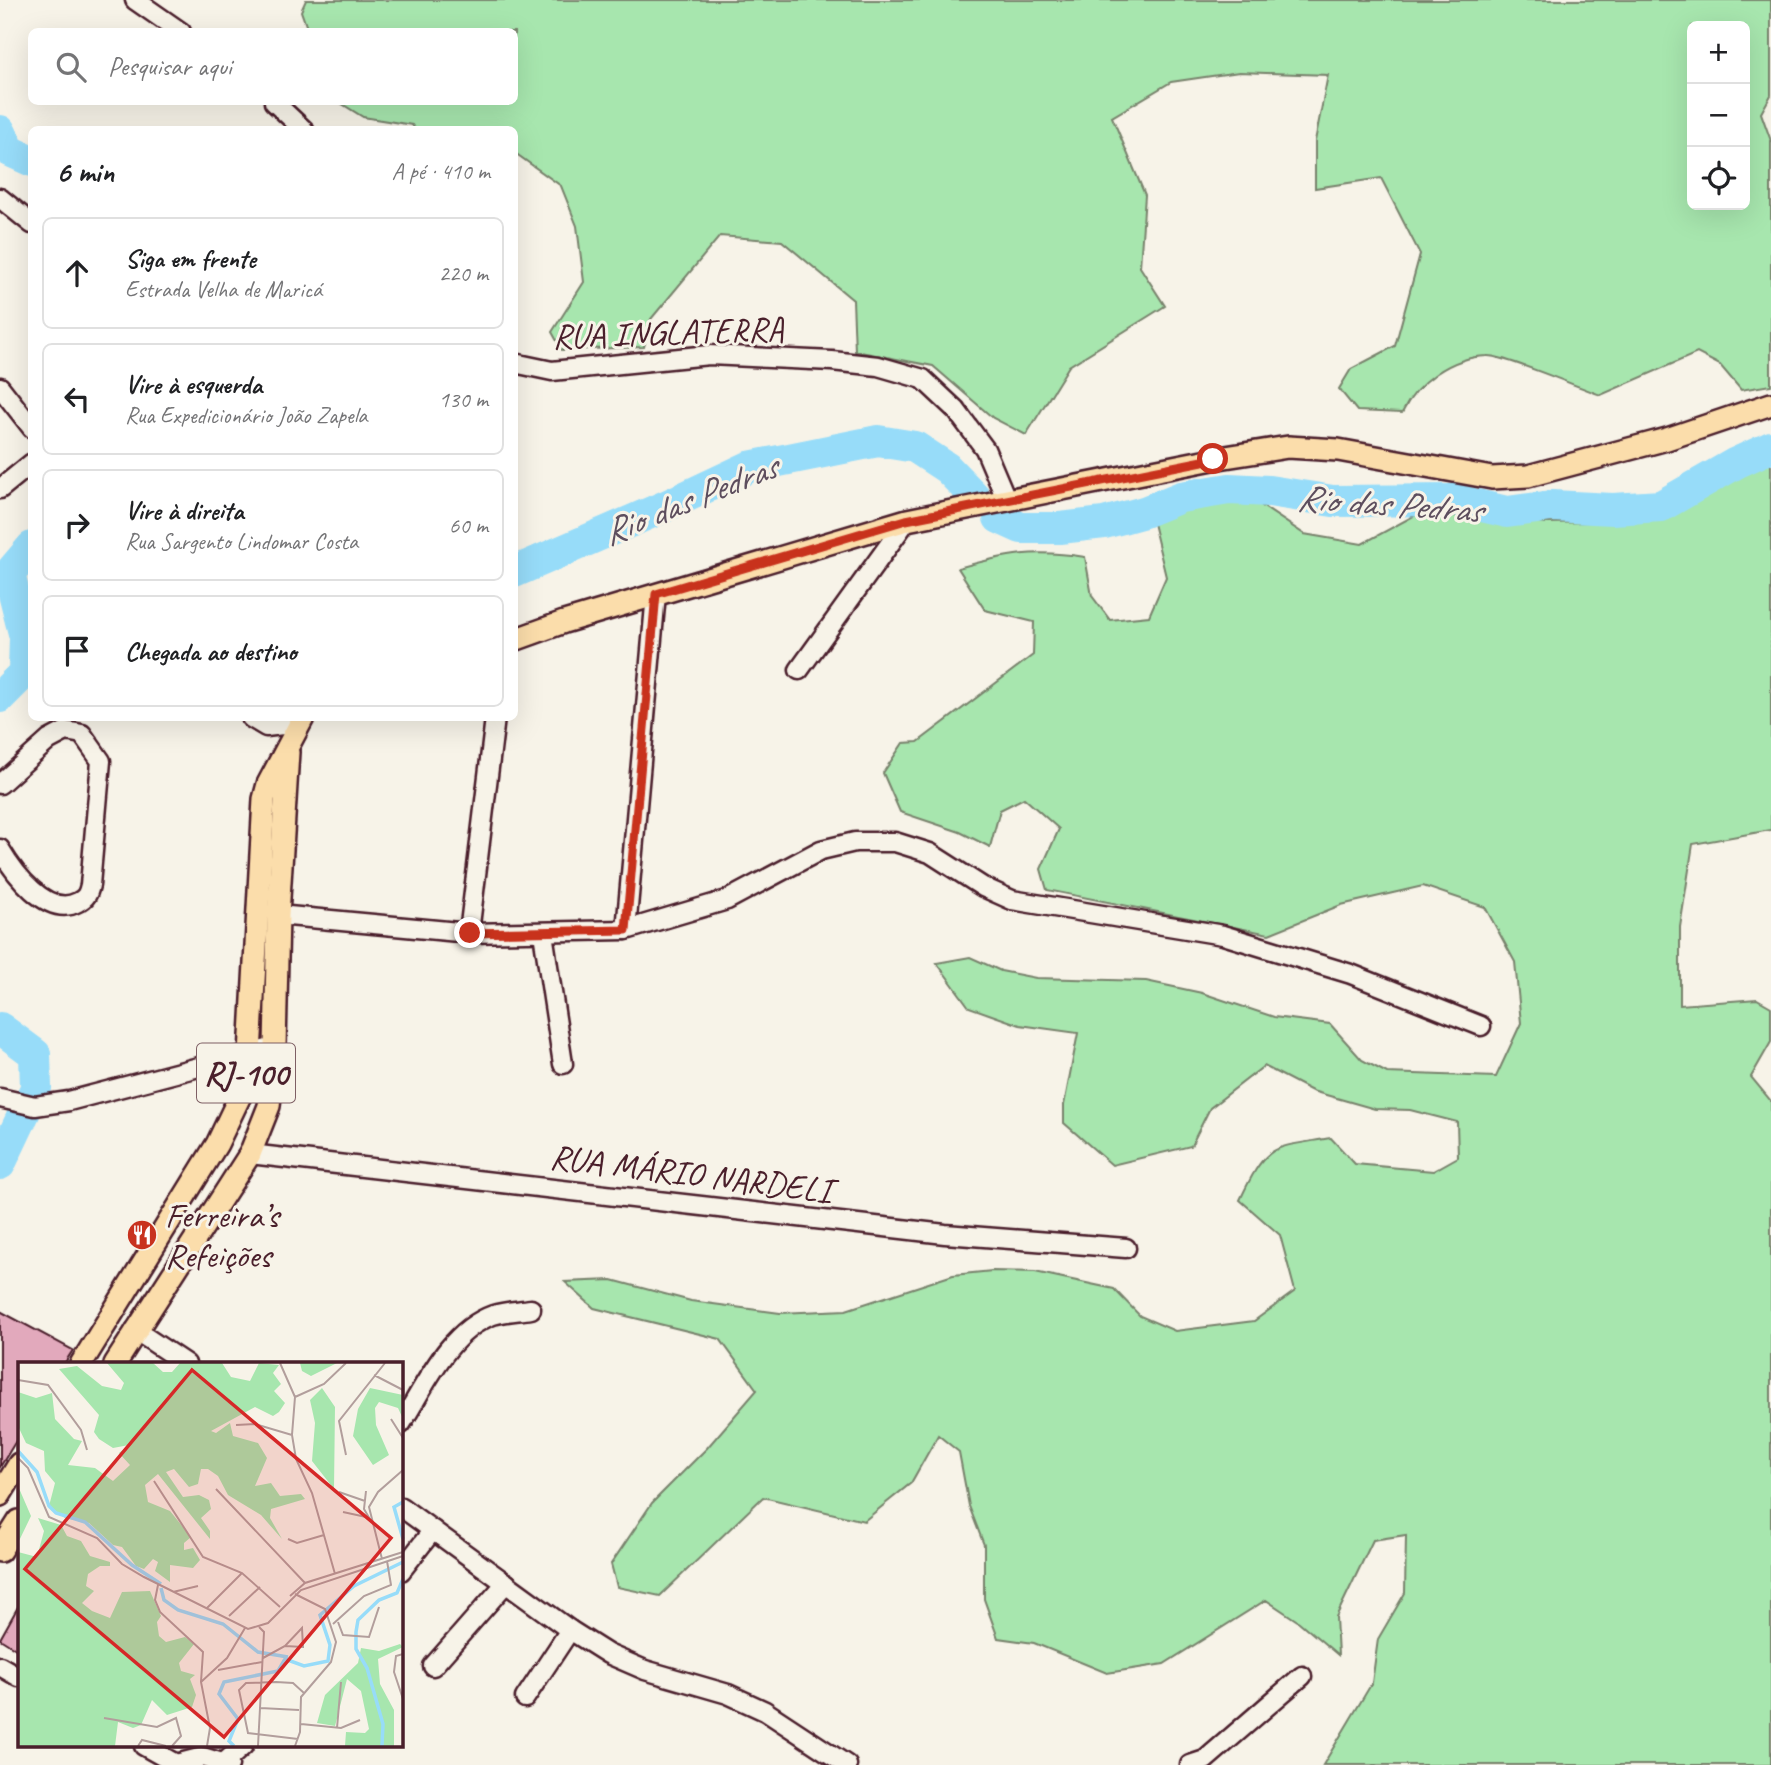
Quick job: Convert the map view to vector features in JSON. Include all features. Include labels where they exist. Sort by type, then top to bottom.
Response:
[{"type":"main road","points":[[518,639],[656,594],[906,520],[1115,477],[1287,447],[1338,450],[1492,478],[1528,476],[1667,439],[1771,404]]},
{"type":"main road","name":"RJ-100","points":[[82,1362],[217,1144],[240,1096],[250,1054],[263,809],[268,784],[300,721]]},
{"type":"main road","name":"RJ-100","points":[[116,1362],[250,1154],[269,1106],[275,1047],[278,915],[289,743]]},
{"type":"main road","points":[[0,1495],[18,1466]]},
{"type":"main road","points":[[0,1551],[18,1523]]},
{"type":"street","points":[[135,0],[175,28]]},
{"type":"street","points":[[277,105],[300,126]]},
{"type":"street","points":[[0,198],[28,221]]},
{"type":"street","name":"RUA INGLATERRA","points":[[518,364],[552,371],[709,355],[878,366],[923,379],[956,410],[985,449],[1007,501]]},
{"type":"street","points":[[0,387],[28,423]]},
{"type":"street","points":[[0,489],[28,466]]},
{"type":"street","points":[[799,670],[906,520]]},
{"type":"street","points":[[626,930],[656,594]]},
{"type":"street","points":[[256,721],[266,727],[296,721]]},
{"type":"street","points":[[470,933],[495,721]]},
{"type":"street","points":[[0,784],[49,740],[66,731],[85,726],[101,761],[88,894],[72,905],[55,904],[40,896],[0,849]]},
{"type":"street","points":[[278,915],[470,933],[626,930],[727,900],[821,850],[855,842],[895,842],[930,853],[983,887],[1012,900],[1223,935],[1351,974],[1481,1026]]},
{"type":"street","points":[[543,933],[563,1064]]},
{"type":"street","points":[[0,1098],[35,1106],[69,1101],[275,1047]]},
{"type":"street","name":"RUA MÁRIO NARDELI","points":[[250,1154],[945,1234],[1126,1248]]},
{"type":"street","points":[[402,1422],[444,1356],[468,1328],[494,1315],[531,1309]]},
{"type":"street","points":[[135,1331],[183,1362]]},
{"type":"street","points":[[402,1508],[570,1630],[608,1654],[645,1670],[728,1695],[765,1711],[847,1765]]},
{"type":"street","points":[[402,1570],[433,1530]]},
{"type":"street","points":[[433,1666],[506,1583]]},
{"type":"street","points":[[525,1698],[570,1630]]},
{"type":"street","points":[[0,1666],[18,1675]]},
{"type":"street","points":[[1189,1765],[1205,1760],[1302,1676]]},
{"type":"street","points":[[148,1748],[177,1764],[203,1756],[227,1764],[241,1748]]},
{"type":"green space","points":[[306,0],[1771,0],[1771,95],[1761,113],[1771,141],[1771,385],[1741,390],[1720,365],[1697,353],[1601,395],[1525,366],[1487,356],[1461,361],[1437,373],[1417,391],[1402,413],[1357,411],[1339,389],[1351,369],[1395,346],[1420,254],[1381,178],[1315,188],[1315,141],[1328,75],[1239,72],[1171,82],[1112,117],[1145,195],[1140,267],[1165,306],[1069,366],[1026,435],[993,418],[933,366],[855,351],[853,300],[782,241],[720,236],[651,319],[644,347],[562,350],[552,332],[584,282],[577,226],[561,186],[518,155],[518,126],[413,126],[363,117],[344,105],[518,105],[518,28],[307,28],[301,11]]},
{"type":"green space","points":[[1771,447],[1771,830],[1693,844],[1680,927],[1680,1005],[1757,999],[1771,1007],[1771,1042],[1751,1077],[1771,1101],[1771,1765],[1323,1765],[1372,1683],[1378,1639],[1405,1593],[1406,1535],[1373,1540],[1336,1617],[1338,1655],[1299,1622],[1266,1600],[1164,1664],[1107,1673],[1034,1643],[998,1638],[984,1599],[984,1545],[969,1506],[959,1452],[938,1435],[911,1483],[864,1521],[763,1497],[660,1596],[617,1587],[611,1564],[652,1503],[707,1448],[757,1390],[720,1339],[594,1308],[565,1282],[612,1280],[691,1301],[780,1313],[846,1310],[953,1275],[992,1271],[1035,1272],[1114,1289],[1140,1316],[1175,1331],[1254,1321],[1295,1291],[1280,1235],[1240,1200],[1257,1167],[1265,1158],[1283,1147],[1331,1138],[1355,1164],[1433,1171],[1458,1157],[1457,1122],[1410,1110],[1375,1109],[1312,1091],[1264,1066],[1210,1108],[1191,1146],[1112,1165],[1064,1123],[1064,1105],[1078,1033],[1020,1025],[969,1007],[937,963],[970,957],[1001,971],[1036,978],[1146,981],[1202,993],[1274,1017],[1330,1024],[1362,1060],[1387,1073],[1496,1077],[1521,1023],[1515,962],[1485,907],[1423,886],[1341,905],[1269,934],[1047,890],[1041,869],[1059,829],[1024,798],[1000,810],[990,847],[960,832],[900,812],[883,773],[903,743],[918,742],[1033,655],[1034,622],[985,610],[958,568],[1021,554],[1051,553],[1085,557],[1092,596],[1110,620],[1149,616],[1166,577],[1152,519],[1203,503],[1259,504],[1304,534],[1362,544],[1419,513],[1548,523],[1636,521],[1736,463]]},
{"type":"building","points":[[0,1311],[73,1350],[65,1362],[18,1362],[18,1438],[0,1467]]},
{"type":"building","points":[[18,1607],[18,1650],[0,1639]]},
{"type":"waterway","points":[[0,131],[10,151],[28,159]]},
{"type":"waterway","name":"Rio das Pedras","points":[[518,570],[749,467],[878,441],[915,447],[947,468],[975,497]]},
{"type":"waterway","name":"Rio das Pedras","points":[[999,518],[1021,528],[1060,528],[1104,523],[1144,512],[1181,497],[1229,489],[1269,491],[1333,501],[1456,500],[1507,512],[1552,506],[1613,509],[1661,506],[1736,463],[1771,447]]},
{"type":"waterway","points":[[0,697],[24,673],[25,637],[9,574],[28,552]]},
{"type":"waterway","points":[[0,1028],[35,1054],[36,1088],[0,1164]]},
{"type":"place","name":"Ferreira’s Refeições","points":[[142,1235]]},
{"type":"route","points":[[470,933],[626,930],[656,594],[906,520],[1213,459]]}]
